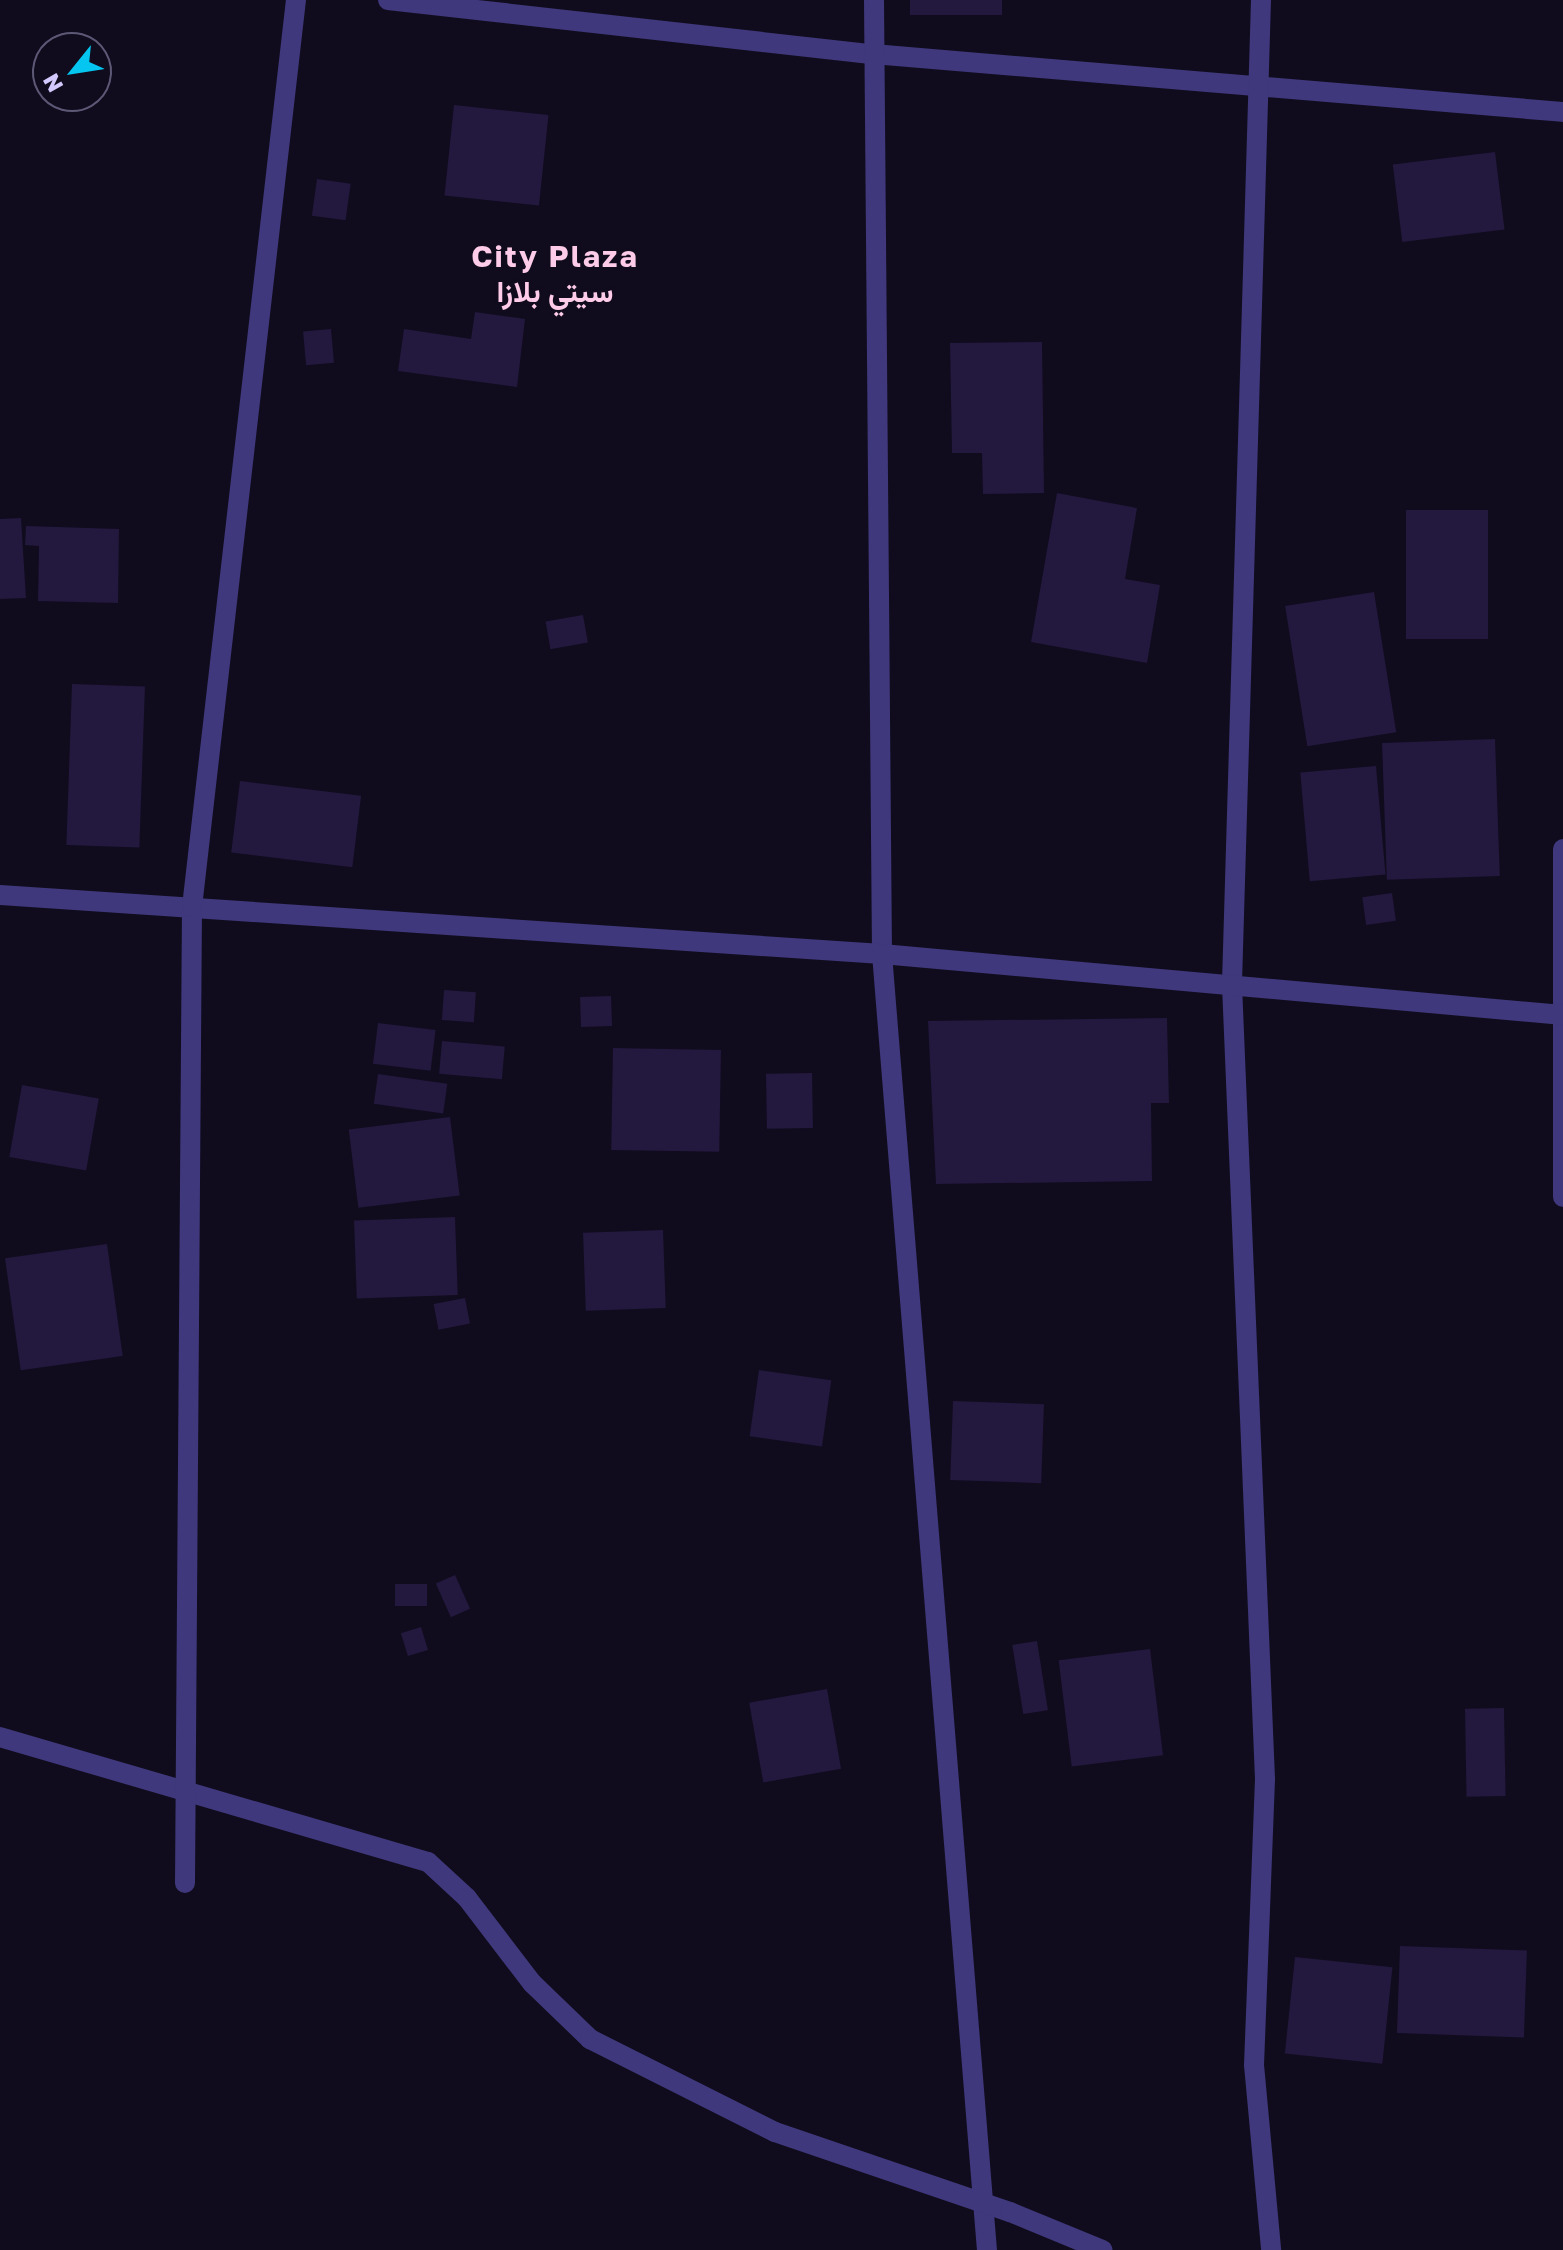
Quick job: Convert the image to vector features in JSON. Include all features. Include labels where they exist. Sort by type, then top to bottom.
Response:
[{"type":"street","points":[[185,1883],[192,907],[296,0]]},
{"type":"street","points":[[388,0],[873,54],[1563,112]]},
{"type":"street","points":[[874,0],[882,954],[987,2250]]},
{"type":"street","points":[[1261,0],[1232,985],[1265,1779],[1254,2065],[1271,2250]]},
{"type":"street","points":[[1563,849],[1563,1197]]},
{"type":"street","points":[[0,895],[882,954],[1561,1014]]},
{"type":"street","points":[[0,1737],[428,1862],[467,1898],[532,1983],[590,2039],[775,2132],[983,2203],[1102,2250]]},
{"type":"building","points":[[910,0],[1002,0],[1002,15],[910,15]]},
{"type":"building","points":[[454,105],[548,115],[539,205],[444,196]]},
{"type":"building","points":[[1495,152],[1505,229],[1402,242],[1393,165]]},
{"type":"building","points":[[317,179],[351,184],[346,220],[312,216]]},
{"type":"building","points":[[475,312],[525,319],[517,387],[398,371],[404,329],[471,339]]},
{"type":"building","points":[[331,329],[334,363],[306,365],[303,331]]},
{"type":"building","points":[[1042,342],[1044,493],[983,494],[982,453],[952,453],[950,343]]},
{"type":"building","points":[[1057,493],[1137,508],[1125,579],[1160,585],[1147,663],[1031,642]]},
{"type":"building","points":[[1406,510],[1488,510],[1488,639],[1406,639]]},
{"type":"building","points":[[21,518],[26,598],[0,599],[0,519]]},
{"type":"building","points":[[26,526],[119,529],[118,603],[38,601],[39,546],[25,545]]},
{"type":"building","points":[[1374,592],[1396,732],[1307,746],[1285,606]]},
{"type":"building","points":[[583,615],[588,643],[550,649],[546,622]]},
{"type":"building","points":[[72,684],[145,687],[139,847],[66,845]]},
{"type":"building","points":[[1495,739],[1500,876],[1387,880],[1382,743]]},
{"type":"building","points":[[1376,766],[1385,875],[1310,881],[1300,773]]},
{"type":"building","points":[[240,781],[361,796],[352,867],[231,852]]},
{"type":"building","points":[[1392,893],[1396,921],[1366,925],[1362,897]]},
{"type":"building","points":[[444,990],[476,992],[474,1022],[442,1020]]},
{"type":"building","points":[[611,996],[612,1026],[581,1027],[580,997]]},
{"type":"building","points":[[1167,1018],[1169,1103],[1151,1103],[1152,1181],[936,1184],[928,1021]]},
{"type":"building","points":[[378,1023],[436,1030],[431,1071],[373,1064]]},
{"type":"building","points":[[442,1041],[505,1046],[502,1079],[439,1074]]},
{"type":"building","points":[[613,1048],[721,1050],[719,1152],[611,1150]]},
{"type":"building","points":[[812,1073],[813,1128],[767,1129],[766,1074]]},
{"type":"building","points":[[378,1074],[447,1084],[443,1113],[374,1104]]},
{"type":"building","points":[[22,1085],[99,1099],[86,1170],[9,1157]]},
{"type":"building","points":[[450,1117],[460,1195],[358,1208],[349,1129]]},
{"type":"building","points":[[455,1217],[458,1295],[357,1298],[354,1221]]},
{"type":"building","points":[[663,1230],[666,1308],[586,1311],[583,1233]]},
{"type":"building","points":[[107,1244],[123,1356],[21,1370],[5,1258]]},
{"type":"building","points":[[465,1298],[470,1324],[439,1330],[434,1304]]},
{"type":"building","points":[[759,1370],[831,1380],[822,1447],[750,1436]]},
{"type":"building","points":[[953,1401],[1044,1404],[1041,1483],[950,1480]]},
{"type":"building","points":[[455,1575],[470,1609],[451,1617],[436,1584]]},
{"type":"building","points":[[395,1584],[427,1584],[427,1606],[395,1606]]},
{"type":"building","points":[[421,1627],[428,1650],[408,1656],[401,1633]]},
{"type":"building","points":[[1037,1641],[1048,1710],[1023,1714],[1012,1645]]},
{"type":"building","points":[[1150,1649],[1163,1755],[1072,1766],[1059,1660]]},
{"type":"building","points":[[827,1689],[841,1769],[763,1782],[749,1703]]},
{"type":"building","points":[[1504,1708],[1506,1796],[1467,1797],[1465,1709]]},
{"type":"building","points":[[1400,1946],[1527,1950],[1524,2037],[1397,2033]]},
{"type":"building","points":[[1295,1957],[1392,1967],[1382,2064],[1285,2053]]},
{"type":"district","name":"City Plaza سيتي بلازا","points":[[555,273]]}]
